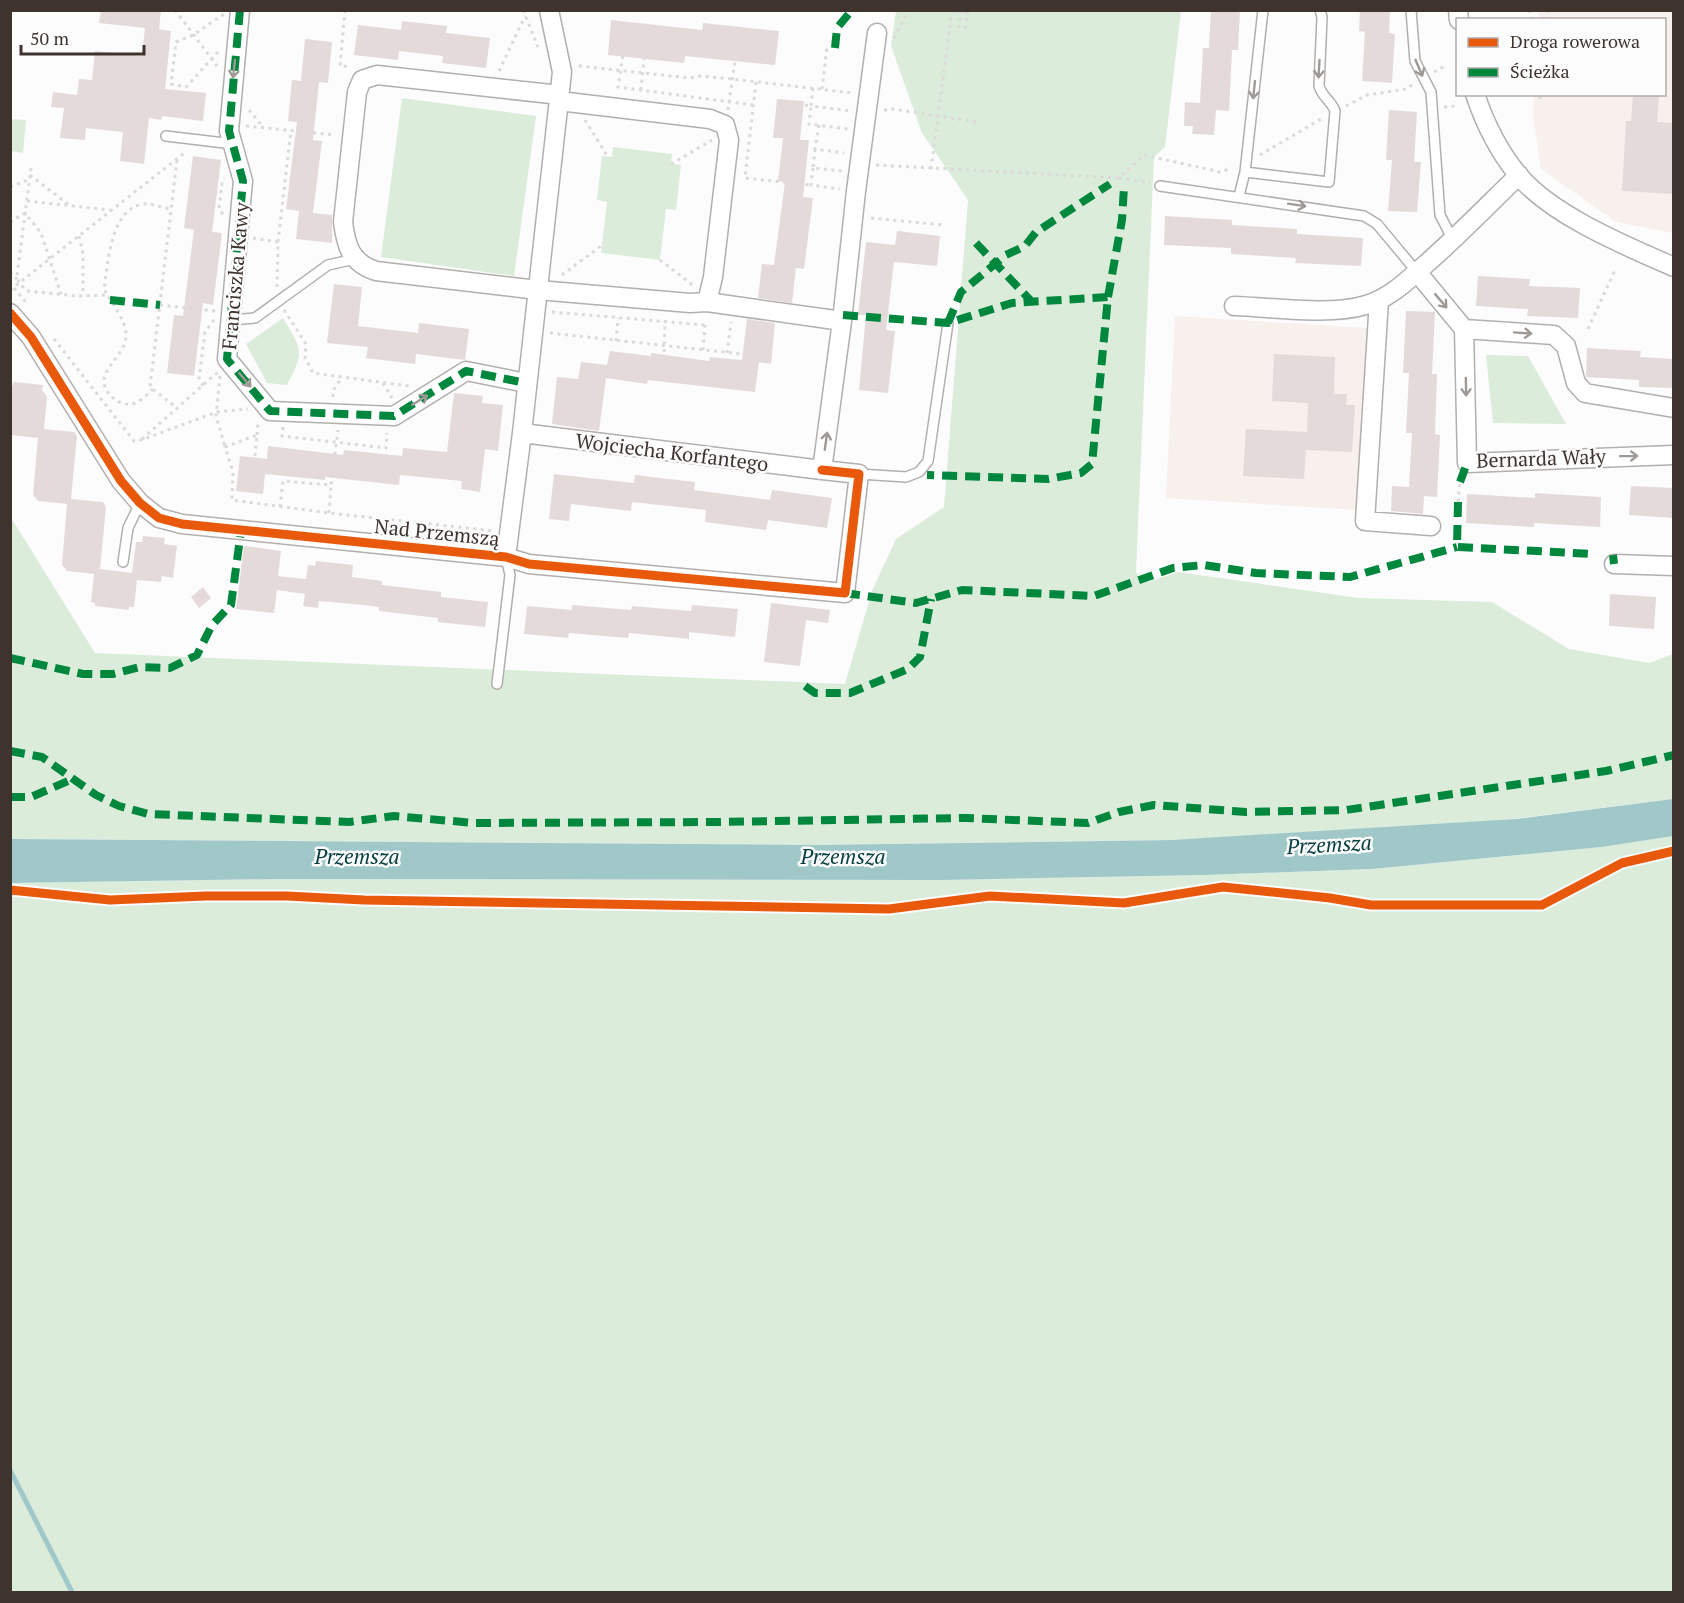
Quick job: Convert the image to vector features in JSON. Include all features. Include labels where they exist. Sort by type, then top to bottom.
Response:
[{"type":"street","name":"Franciszka Kawy","points":[[240,10],[228,131],[243,181],[231,320],[224,365],[270,414]]},
{"type":"street","points":[[506,557],[535,310],[564,100],[561,64],[549,10]]},
{"type":"street","points":[[822,470],[877,33]]},
{"type":"street","points":[[708,300],[729,140],[725,125],[710,118],[377,75],[362,80],[357,92],[343,222],[346,240],[355,259],[367,268],[538,291],[690,303],[708,300],[842,321]]},
{"type":"street","points":[[1476,96],[1495,142],[1531,188],[1574,219],[1624,245],[1674,267]]},
{"type":"street","points":[[1234,306],[1324,310],[1365,306],[1379,300],[1398,289],[1453,240],[1519,175]]},
{"type":"street","points":[[1417,272],[1464,329],[1554,335],[1566,346],[1576,383],[1586,393],[1674,408]]},
{"type":"street","points":[[1379,300],[1365,521],[1431,526]]},
{"type":"street","name":"Nad Przemszą","points":[[10,313],[31,337],[121,481],[140,503],[159,518],[182,524],[506,557],[529,564],[845,593],[859,474]]},
{"type":"street","name":"Bernarda Wały","points":[[1464,329],[1467,463],[1674,455]]},
{"type":"street","points":[[270,414],[336,414],[390,407],[394,416],[466,371],[526,383]]},
{"type":"street","name":"Wojciecha Korfantego","points":[[522,433],[859,474]]},
{"type":"street","points":[[1614,564],[1674,566]]},
{"type":"lane","points":[[1239,196],[1246,168],[1263,10]]},
{"type":"lane","points":[[1246,168],[1329,182],[1335,111],[1332,101],[1321,94],[1319,86],[1322,17],[1320,10]]},
{"type":"lane","points":[[1411,10],[1415,61],[1431,92],[1440,214],[1453,240]]},
{"type":"lane","points":[[166,136],[232,144]]},
{"type":"lane","points":[[1160,186],[1364,216],[1377,224],[1417,272]]},
{"type":"lane","points":[[231,320],[255,318],[328,266],[355,259]]},
{"type":"lane","points":[[859,474],[906,477],[919,472],[928,461],[948,323]]},
{"type":"lane","points":[[123,562],[128,528],[140,503]]},
{"type":"lane","points":[[497,684],[510,575],[506,557]]},
{"type":"path","points":[[175,10],[221,72]]},
{"type":"path","points":[[224,46],[186,87],[171,84],[176,42],[193,35],[228,10]]},
{"type":"path","points":[[523,10],[544,62],[869,95]]},
{"type":"path","points":[[894,38],[909,10]]},
{"type":"path","points":[[345,11],[340,66],[351,68]]},
{"type":"path","points":[[931,168],[951,11],[961,11],[968,11],[965,28],[959,27],[961,11]]},
{"type":"path","points":[[498,74],[525,16]]},
{"type":"path","points":[[960,20],[966,21]]},
{"type":"path","points":[[822,89],[827,46]]},
{"type":"path","points":[[622,56],[618,87],[753,105]]},
{"type":"path","points":[[641,90],[644,59]]},
{"type":"path","points":[[1119,178],[1144,155],[1220,172],[1246,168],[1335,111],[1367,95],[1406,89],[1423,77]]},
{"type":"path","points":[[756,82],[745,178],[811,185],[858,171]]},
{"type":"path","points":[[813,88],[809,124],[865,122],[893,109],[976,122]]},
{"type":"path","points":[[564,100],[608,156]]},
{"type":"path","points":[[805,105],[865,122]]},
{"type":"path","points":[[811,185],[819,125]]},
{"type":"path","points":[[263,127],[352,137]]},
{"type":"path","points":[[291,130],[276,276],[279,300],[306,344],[306,358],[313,373],[434,391]]},
{"type":"path","points":[[35,314],[12,289],[200,140]]},
{"type":"path","points":[[815,149],[858,171]]},
{"type":"path","points":[[177,160],[150,387],[177,408]]},
{"type":"path","points":[[17,279],[31,168]]},
{"type":"path","points":[[813,168],[858,171],[931,168],[1142,181]]},
{"type":"path","points":[[225,169],[219,209],[226,218]]},
{"type":"path","points":[[30,177],[70,206]]},
{"type":"path","points":[[10,187],[30,177]]},
{"type":"path","points":[[27,201],[112,211]]},
{"type":"path","points":[[153,389],[140,401],[132,404],[117,401],[106,390],[103,382],[104,372],[119,356],[126,341],[126,332],[124,324],[104,289],[114,231],[125,215],[142,204],[152,204],[171,210]]},
{"type":"path","points":[[10,222],[25,213]]},
{"type":"path","points":[[25,213],[41,233],[61,294]]},
{"type":"path","points":[[854,216],[944,225]]},
{"type":"path","points":[[79,236],[83,254],[83,295]]},
{"type":"path","points":[[263,239],[278,242]]},
{"type":"path","points":[[538,291],[601,246]]},
{"type":"path","points":[[660,260],[708,300]]},
{"type":"path","points":[[1588,329],[1615,270]]},
{"type":"path","points":[[10,272],[27,291],[107,295]]},
{"type":"path","points":[[160,305],[220,312],[205,332],[199,378],[203,386]]},
{"type":"path","points":[[727,352],[732,305]]},
{"type":"path","points":[[535,310],[705,325],[703,350]]},
{"type":"path","points":[[616,340],[618,318]]},
{"type":"path","points":[[664,352],[665,321]]},
{"type":"path","points":[[533,331],[742,354]]},
{"type":"path","points":[[49,332],[134,441],[217,412],[270,414]]},
{"type":"path","points":[[141,440],[224,365]]},
{"type":"path","points":[[224,365],[217,412],[233,472],[232,500],[509,532]]},
{"type":"path","points":[[329,513],[336,442],[333,391],[342,377]]},
{"type":"path","points":[[270,414],[282,435],[386,448],[390,407],[383,383]]},
{"type":"path","points":[[255,456],[257,435],[270,414]]},
{"type":"path","points":[[225,447],[257,435]]},
{"type":"path","points":[[280,507],[283,481],[332,485]]},
{"type":"path","points":[[1458,502],[1460,482]]},
{"type":"shaded area","points":[[1539,11],[1673,11],[1673,233],[1616,222],[1541,169],[1533,114],[1534,96],[1666,96],[1666,18],[1539,18]]},
{"type":"shaded area","points":[[1175,316],[1369,328],[1358,510],[1166,498]]},
{"type":"green space","points":[[896,11],[1181,11],[1165,147],[1154,157],[1136,572],[1143,583],[1179,572],[1359,598],[1492,602],[1569,649],[1649,663],[1673,654],[1673,799],[1456,826],[1171,840],[815,845],[11,839],[10,516],[95,653],[845,684],[872,591],[896,539],[944,507],[968,200],[922,133],[891,46]]},
{"type":"green space","points":[[402,98],[536,116],[514,276],[381,257]]},
{"type":"green space","points":[[11,119],[26,120],[23,153],[11,151]]},
{"type":"green space","points":[[613,147],[672,154],[671,164],[681,165],[676,210],[666,209],[660,260],[601,253],[607,202],[597,200],[602,156],[612,157]]},
{"type":"green space","points":[[283,318],[299,351],[297,365],[287,385],[267,383],[246,344]]},
{"type":"green space","points":[[1486,355],[1528,356],[1566,424],[1493,423]]},
{"type":"green space","points":[[1673,836],[1673,1592],[11,1592],[10,883],[280,879],[943,880],[1204,875],[1372,869],[1602,847]]},
{"type":"water","name":"Przemsza","points":[[1673,799],[1673,836],[1602,847],[1372,869],[943,880],[280,879],[11,883],[11,839],[815,845],[1171,840],[1516,819]]},
{"type":"building","points":[[101,10],[161,10],[159,29],[171,31],[165,89],[206,93],[203,121],[162,116],[161,120],[149,118],[144,164],[120,161],[123,132],[86,128],[85,140],[60,138],[64,108],[51,107],[53,92],[77,95],[79,79],[92,80],[95,51],[142,56],[145,28],[99,23]]},
{"type":"building","points":[[1211,10],[1240,10],[1238,50],[1232,50],[1229,111],[1216,110],[1214,135],[1192,134],[1193,126],[1184,126],[1185,102],[1200,103],[1203,48],[1209,48]]},
{"type":"building","points":[[1360,10],[1390,10],[1389,33],[1395,34],[1392,83],[1362,81],[1365,32],[1359,31]]},
{"type":"building","points":[[611,20],[702,30],[703,23],[779,31],[775,65],[685,56],[684,63],[608,55]]},
{"type":"building","points":[[402,21],[447,26],[446,33],[490,38],[486,68],[442,63],[443,56],[399,51],[398,60],[354,55],[358,25],[401,30]]},
{"type":"building","points":[[305,39],[332,42],[328,83],[319,82],[313,140],[322,141],[313,213],[332,215],[332,243],[296,239],[299,211],[286,209],[297,122],[288,121],[292,80],[301,81]]},
{"type":"building","points":[[1633,96],[1659,96],[1657,122],[1674,123],[1674,194],[1622,191],[1626,121],[1631,121]]},
{"type":"building","points":[[777,99],[804,101],[800,140],[809,140],[803,197],[813,198],[804,269],[796,268],[792,303],[758,298],[762,264],[774,265],[785,182],[778,181],[783,138],[773,138]]},
{"type":"building","points":[[1389,110],[1417,112],[1414,162],[1421,162],[1417,212],[1388,211],[1392,160],[1386,160]]},
{"type":"building","points":[[193,156],[221,160],[212,232],[222,233],[213,305],[203,303],[194,376],[167,373],[174,315],[183,316],[194,230],[184,228]]},
{"type":"building","points":[[1165,216],[1232,220],[1232,225],[1297,229],[1297,234],[1363,238],[1361,266],[1295,263],[1296,258],[1231,254],[1231,248],[1164,245]]},
{"type":"building","points":[[897,231],[940,236],[937,266],[894,262],[886,330],[895,331],[888,393],[859,390],[866,315],[858,315],[866,242],[895,245]]},
{"type":"building","points":[[1478,276],[1530,279],[1529,286],[1580,288],[1578,318],[1527,316],[1528,309],[1476,306]]},
{"type":"building","points":[[334,284],[362,287],[358,326],[418,333],[419,323],[469,329],[465,360],[416,354],[415,364],[366,358],[368,347],[327,343]]},
{"type":"building","points":[[1406,311],[1435,312],[1432,374],[1437,374],[1435,434],[1440,435],[1437,497],[1424,496],[1423,514],[1391,511],[1392,486],[1409,487],[1412,433],[1406,433],[1409,373],[1403,373]]},
{"type":"building","points":[[747,319],[775,323],[771,364],[759,362],[755,392],[648,380],[647,384],[606,378],[599,431],[552,424],[557,377],[578,379],[581,362],[607,365],[610,351],[651,356],[651,353],[709,361],[710,357],[742,360]]},
{"type":"building","points":[[1587,348],[1641,351],[1640,357],[1674,359],[1674,388],[1639,387],[1639,380],[1586,377]]},
{"type":"building","points":[[1274,354],[1335,357],[1334,394],[1347,394],[1346,405],[1355,405],[1352,452],[1306,450],[1304,479],[1243,476],[1246,429],[1307,432],[1308,403],[1272,401]]},
{"type":"building","points":[[14,382],[43,385],[42,390],[47,397],[44,429],[74,432],[77,436],[71,499],[103,502],[106,507],[100,569],[132,573],[136,542],[142,542],[143,536],[165,538],[164,544],[177,546],[173,578],[162,576],[161,582],[137,580],[134,607],[129,607],[129,610],[95,606],[95,603],[91,602],[94,574],[67,571],[62,565],[67,504],[38,501],[33,495],[38,438],[10,435],[10,391]]},
{"type":"building","points":[[454,393],[483,396],[482,403],[503,405],[498,451],[485,449],[480,492],[461,489],[462,481],[400,475],[399,485],[325,477],[325,480],[265,474],[263,494],[236,491],[240,456],[267,459],[268,446],[343,455],[344,450],[402,456],[403,448],[447,452]]},
{"type":"building","points":[[554,474],[634,483],[635,475],[695,482],[694,490],[770,500],[772,490],[832,498],[827,528],[768,520],[766,530],[705,522],[706,510],[632,502],[631,511],[571,504],[569,521],[549,519]]},
{"type":"building","points":[[1631,486],[1674,488],[1674,518],[1629,515]]},
{"type":"building","points":[[1535,493],[1601,497],[1600,527],[1534,523],[1534,527],[1466,523],[1467,494],[1535,498]]},
{"type":"building","points":[[244,546],[281,551],[278,576],[306,579],[308,565],[315,566],[316,561],[353,565],[352,577],[382,581],[382,585],[441,592],[441,597],[488,602],[485,627],[438,622],[438,618],[379,611],[379,607],[364,605],[319,601],[318,608],[303,606],[305,594],[277,590],[274,613],[236,609]]},
{"type":"building","points":[[203,587],[211,598],[199,608],[191,597]]},
{"type":"building","points":[[1610,594],[1656,597],[1654,629],[1609,626]]},
{"type":"building","points":[[771,603],[830,610],[828,623],[806,620],[800,666],[764,662]]},
{"type":"building","points":[[572,605],[631,610],[632,606],[691,611],[692,605],[738,609],[735,637],[689,632],[689,639],[629,633],[628,638],[569,633],[568,638],[524,634],[527,606],[572,610]]},
{"type":"waterway","points":[[10,1470],[72,1592]]},
{"type":"marked path","points":[[240,10],[229,131],[243,181],[227,359],[270,411],[394,416],[466,371],[526,383]]},
{"type":"marked path","points":[[835,48],[837,28],[852,10]]},
{"type":"marked path","points":[[948,323],[961,292],[1006,255],[1025,246],[1036,232],[1110,184]]},
{"type":"marked path","points":[[1108,297],[1122,220],[1124,187]]},
{"type":"marked path","points":[[976,243],[1032,302]]},
{"type":"marked path","points":[[843,315],[948,323],[1012,303],[1108,297],[1092,464],[1081,473],[1048,479],[927,475]]},
{"type":"marked path","points":[[110,300],[160,305]]},
{"type":"marked path","points":[[1460,482],[1467,463]]},
{"type":"marked path","points":[[1458,502],[1457,547],[1594,554]]},
{"type":"marked path","points":[[10,658],[83,674],[113,674],[140,667],[170,668],[197,655],[212,625],[231,605],[241,531]]},
{"type":"marked path","points":[[845,593],[916,603],[962,590],[1094,596],[1173,568],[1204,565],[1256,573],[1350,577],[1457,547]]},
{"type":"marked path","points":[[1613,555],[1614,564]]},
{"type":"marked path","points":[[805,686],[815,693],[850,693],[908,669],[920,657],[931,599]]},
{"type":"marked path","points":[[10,751],[42,757],[96,795],[119,806],[148,814],[349,822],[394,816],[475,823],[965,818],[1088,823],[1119,812],[1154,805],[1246,812],[1346,810],[1606,771],[1674,755]]},
{"type":"marked path","points":[[10,797],[31,797],[75,778]]},
{"type":"cycle path","points":[[10,313],[31,337],[121,481],[140,503],[159,518],[182,524],[506,557],[529,564],[845,593],[859,474],[822,470]]},
{"type":"cycle path","points":[[10,890],[110,900],[206,896],[287,896],[364,900],[889,909],[990,896],[1124,903],[1223,887],[1330,898],[1371,905],[1542,905],[1622,863],[1674,851]]}]
